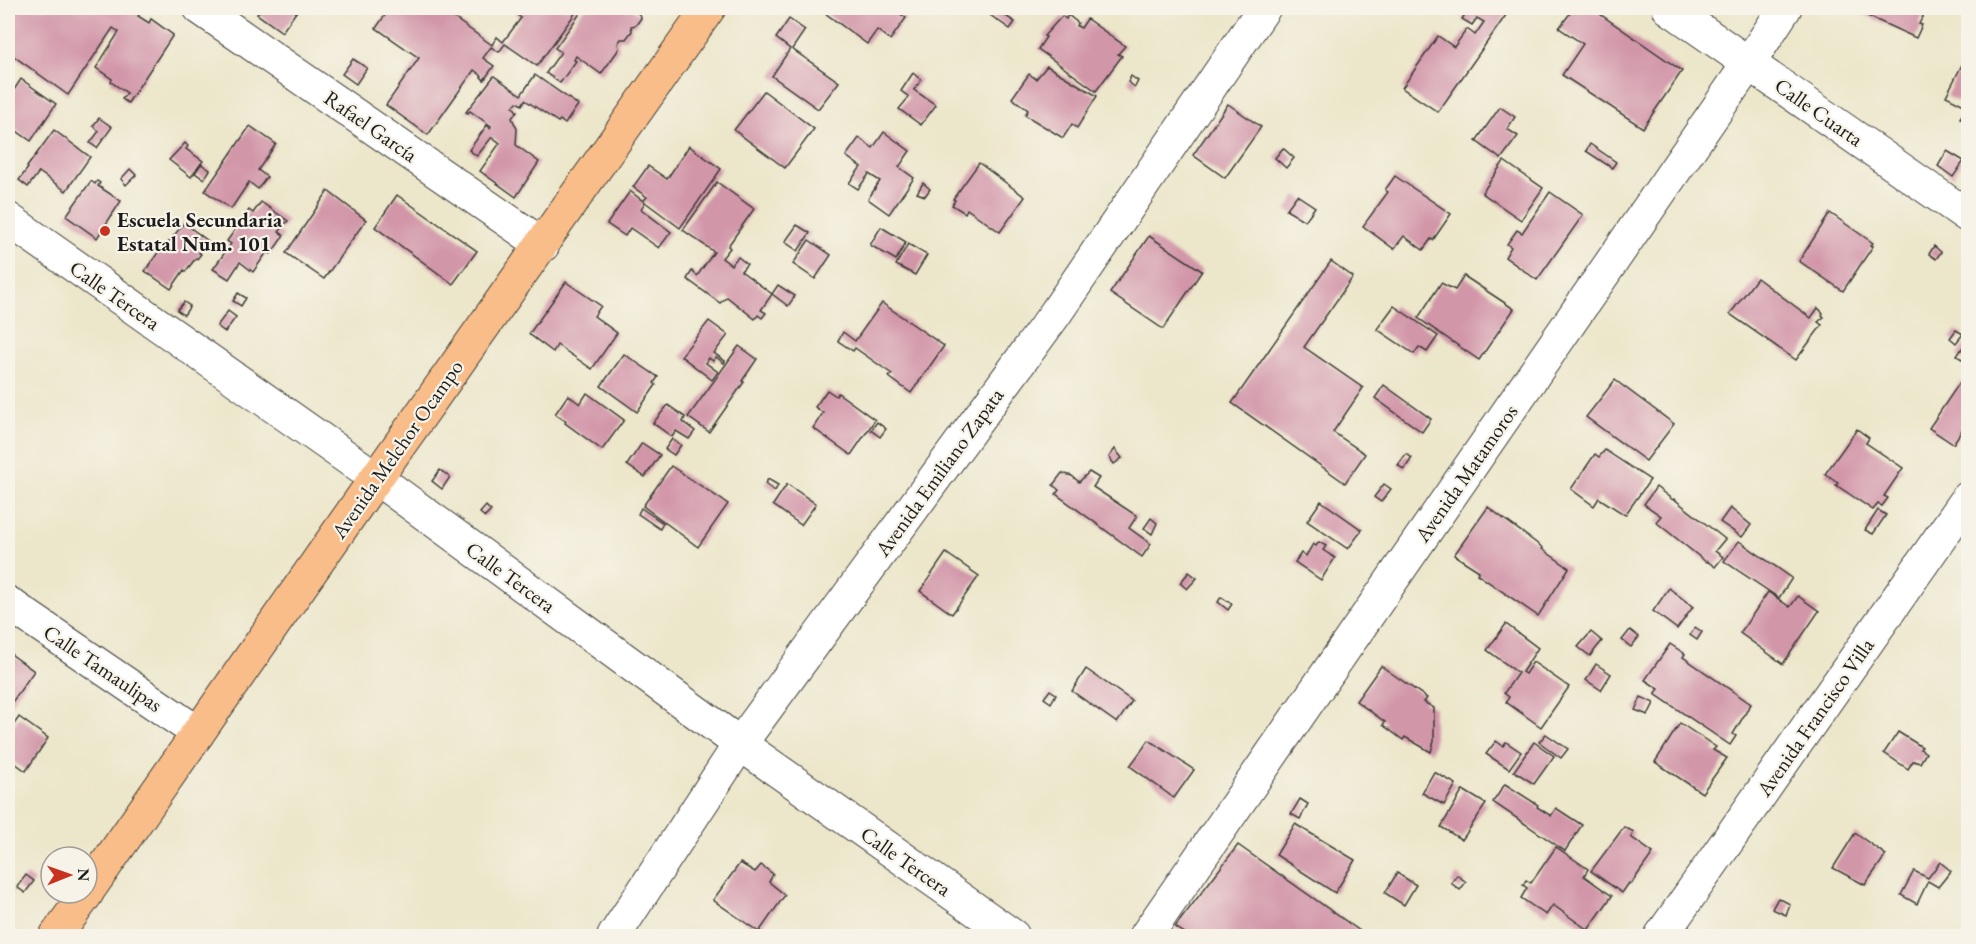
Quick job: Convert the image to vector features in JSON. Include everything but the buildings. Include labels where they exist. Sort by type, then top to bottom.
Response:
[{"type":"main road","name":"Avenida Melchor Ocampo","points":[[99,876],[708,8]]},
{"type":"main road","name":"Avenida Melchor Ocampo","points":[[56,936],[78,905]]},
{"type":"street","name":"Rafael García","points":[[200,8],[543,245]]},
{"type":"street","name":"Avenida Emiliano Zapata","points":[[614,936],[740,744],[1055,314],[1264,8]]},
{"type":"street","name":"Calle Cuarta","points":[[1669,8],[1968,216]]},
{"type":"street","name":"Avenida Matamoros","points":[[1146,936],[1785,8]]},
{"type":"street","name":"Calle Tercera","points":[[8,219],[376,478],[740,744],[1013,936]]},
{"type":"street","name":"Avenida Francisco Villa","points":[[1661,936],[1968,498]]},
{"type":"street","name":"Calle Tamaulipas","points":[[8,603],[198,733]]},
{"type":"place","name":"Escuela Secundaria Estatal Num. 101","points":[[105,231]]}]
